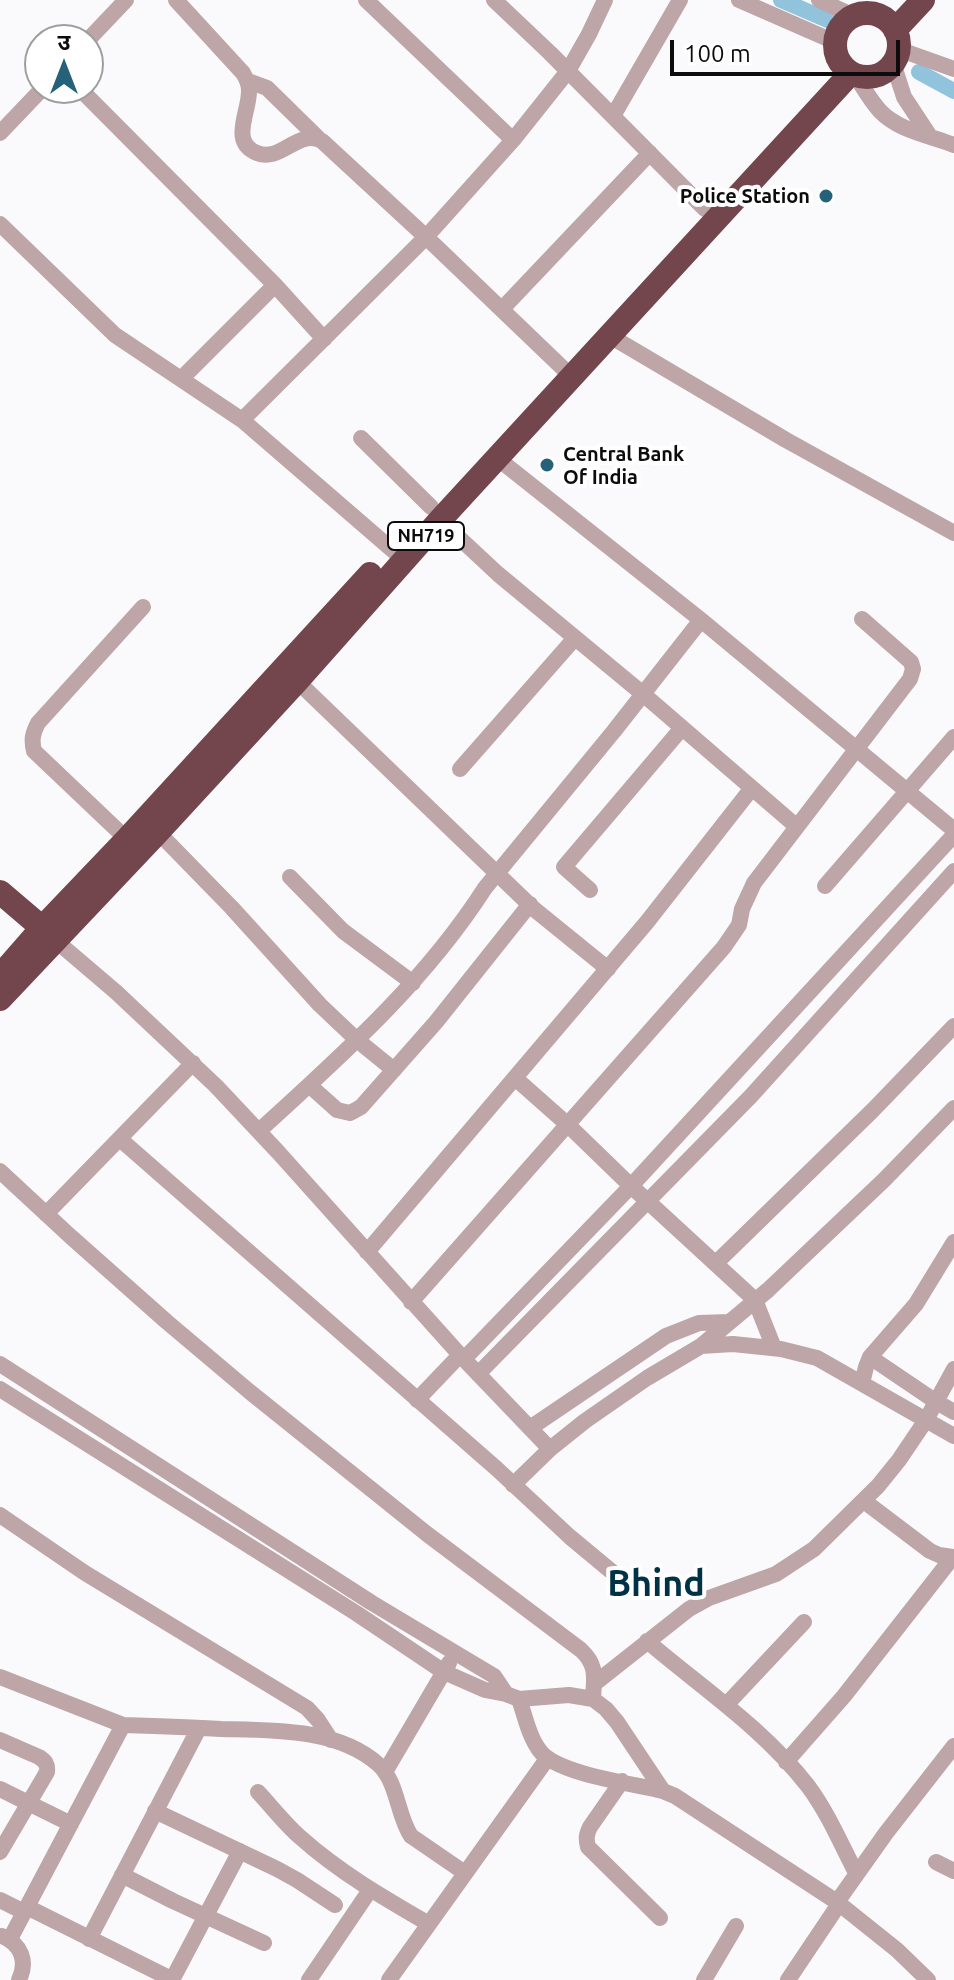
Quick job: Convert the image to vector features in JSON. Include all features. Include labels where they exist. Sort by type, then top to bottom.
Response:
[{"type":"highway","points":[[845,63],[872,77],[887,69],[893,32],[923,0]]},
{"type":"highway","points":[[854,16],[872,14],[893,32]]},
{"type":"highway","name":"NH719","points":[[436,513],[497,458],[566,371],[610,336],[845,63],[841,27],[854,16]]},
{"type":"highway","name":"NH719","points":[[0,976],[48,934],[152,826],[566,371],[705,209],[845,63]]},
{"type":"highway","name":"NH719","points":[[152,826],[297,681],[398,554]]},
{"type":"highway","points":[[0,892],[48,934]]},
{"type":"highway","name":"NH719","points":[[0,999],[48,934]]},
{"type":"street","points":[[103,24],[126,0]]},
{"type":"street","points":[[176,0],[248,81],[249,100],[242,131],[244,141],[252,150],[259,154],[272,154],[306,137],[318,138]]},
{"type":"street","points":[[366,0],[513,140]]},
{"type":"street","points":[[494,0],[705,209]]},
{"type":"street","points":[[242,420],[426,237],[513,140],[568,71],[605,0]]},
{"type":"street","points":[[613,116],[680,0]]},
{"type":"street","points":[[739,0],[845,63],[882,113],[910,130],[954,145]]},
{"type":"street","points":[[819,0],[854,16]]},
{"type":"street","points":[[893,32],[904,97],[929,135]]},
{"type":"street","points":[[893,32],[954,69]]},
{"type":"street","points":[[248,81],[267,88],[566,371]]},
{"type":"street","points":[[0,133],[28,104]]},
{"type":"street","points":[[95,104],[275,285],[324,339]]},
{"type":"street","points":[[502,309],[650,153]]},
{"type":"street","points":[[0,224],[115,335],[242,420],[398,554]]},
{"type":"street","points":[[181,379],[275,285]]},
{"type":"street","points":[[610,336],[772,432],[954,533]]},
{"type":"street","points":[[361,438],[498,574],[796,826]]},
{"type":"street","points":[[417,1400],[631,1186],[952,840],[908,790],[497,458]]},
{"type":"street","points":[[134,845],[34,751],[31,740],[38,723],[143,607]]},
{"type":"street","points":[[411,1302],[733,936],[748,892],[910,679],[913,669],[911,662],[862,619]]},
{"type":"street","points":[[259,1131],[413,983],[467,916],[485,888],[701,620]]},
{"type":"street","points":[[460,769],[575,638]]},
{"type":"street","points":[[297,681],[530,904],[608,969]]},
{"type":"street","points":[[590,890],[564,867],[682,728]]},
{"type":"street","points":[[825,886],[954,737]]},
{"type":"street","points":[[367,1252],[608,969],[752,788]]},
{"type":"street","points":[[152,826],[320,1005],[394,1070]]},
{"type":"street","points":[[478,1374],[751,1096],[954,871]]},
{"type":"street","points":[[290,877],[343,931],[413,983]]},
{"type":"street","points":[[309,1085],[337,1110],[350,1113],[361,1107],[436,1022],[530,904]]},
{"type":"street","points":[[48,934],[193,1063],[540,1438]]},
{"type":"street","points":[[716,1263],[954,1026]]},
{"type":"street","points":[[46,1214],[193,1063]]},
{"type":"street","points":[[515,1078],[755,1300],[774,1348]]},
{"type":"street","points":[[540,1438],[604,1394],[647,1378],[715,1333],[792,1268],[954,1108]]},
{"type":"street","points":[[121,1140],[629,1586]]},
{"type":"street","points":[[0,1171],[167,1322],[427,1534],[581,1650],[593,1667],[593,1692],[663,1791]]},
{"type":"street","points":[[866,1371],[916,1304],[954,1242]]},
{"type":"street","points":[[506,1477],[540,1438],[604,1394],[666,1336],[699,1323],[733,1344],[774,1348],[866,1371],[930,1411],[954,1436]]},
{"type":"street","points":[[0,1364],[358,1595],[494,1676],[513,1696],[539,1750],[547,1759],[569,1770],[663,1791],[690,1805],[838,1903],[897,1950],[928,1980]]},
{"type":"street","points":[[0,1389],[356,1613],[444,1672],[485,1690],[513,1696],[569,1695],[593,1692],[647,1641],[699,1603],[776,1574],[814,1549],[864,1501],[899,1460],[954,1369]]},
{"type":"street","points":[[866,1371],[930,1411],[954,1412]]},
{"type":"street","points":[[786,1762],[844,1696],[953,1558],[930,1551],[864,1501]]},
{"type":"street","points":[[0,1515],[85,1573],[307,1708],[331,1740]]},
{"type":"street","points":[[727,1704],[804,1622]]},
{"type":"street","points":[[647,1641],[754,1728],[807,1785],[823,1807],[856,1873]]},
{"type":"street","points":[[385,1772],[454,1654]]},
{"type":"street","points":[[0,1677],[123,1725],[297,1732],[331,1740],[363,1754],[378,1765],[390,1780],[411,1836],[465,1873]]},
{"type":"street","points":[[23,1979],[21,1952],[5,1937],[25,1910],[123,1725]]},
{"type":"street","points":[[89,1939],[199,1728]]},
{"type":"street","points":[[0,1740],[45,1761],[47,1772],[0,1852]]},
{"type":"street","points":[[788,1980],[856,1873],[952,1752]]},
{"type":"street","points":[[389,1980],[547,1759]]},
{"type":"street","points":[[622,1781],[590,1827],[586,1840],[588,1847],[660,1918]]},
{"type":"street","points":[[0,1789],[71,1824]]},
{"type":"street","points":[[258,1792],[298,1836],[370,1890],[429,1924]]},
{"type":"street","points":[[155,1811],[297,1880],[335,1905]]},
{"type":"street","points":[[0,1900],[173,1980],[240,1851]]},
{"type":"street","points":[[936,1862],[954,1871]]},
{"type":"street","points":[[122,1875],[264,1943]]},
{"type":"street","points":[[309,1980],[370,1890]]},
{"type":"street","points":[[704,1980],[736,1926]]},
{"type":"waterway","points":[[781,0],[839,25]]},
{"type":"waterway","points":[[919,72],[954,91]]},
{"type":"place","name":"Police Station","points":[[826,196]]},
{"type":"place","name":"Central Bank Of India","points":[[547,465]]},
{"type":"district","name":"Bhind","points":[[656,1584]]}]
